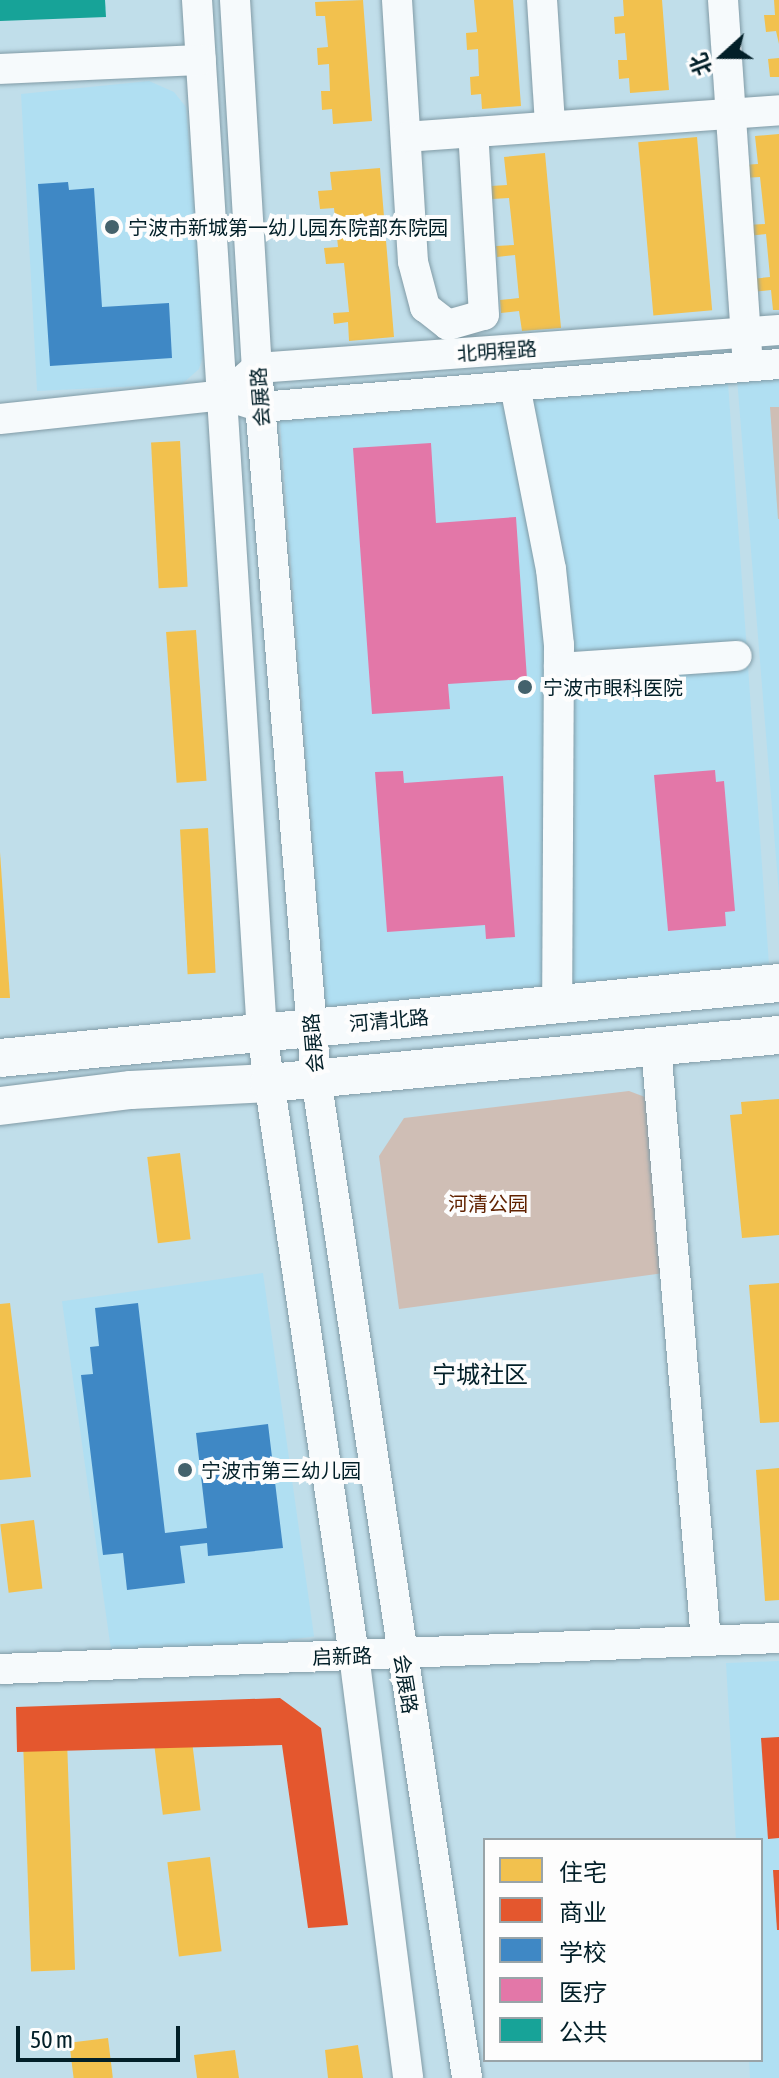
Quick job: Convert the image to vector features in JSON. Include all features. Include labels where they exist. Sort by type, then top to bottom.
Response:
[{"type":"main road","name":"河清北路","points":[[0,1058],[779,983]]},
{"type":"main road","points":[[0,1106],[131,1090],[269,1083],[779,1035]]},
{"type":"street","name":"会展路","points":[[197,0],[262,1033],[354,1655],[408,2078]]},
{"type":"street","name":"会展路","points":[[235,0],[257,368],[316,1078],[467,2078]]},
{"type":"street","points":[[397,0],[413,262],[425,307],[448,325],[484,315],[473,132]]},
{"type":"street","points":[[542,0],[550,125]]},
{"type":"street","points":[[723,0],[748,366]]},
{"type":"street","points":[[0,69],[201,60]]},
{"type":"street","points":[[406,137],[779,110]]},
{"type":"street","name":"北明程路","points":[[257,368],[779,330]]},
{"type":"street","name":"北明程路","points":[[0,419],[224,395],[261,407],[779,364]]},
{"type":"street","points":[[224,395],[257,368]]},
{"type":"street","points":[[515,386],[551,569],[559,668],[557,1004]]},
{"type":"street","points":[[559,668],[737,656]]},
{"type":"street","points":[[656,1047],[706,1641]]},
{"type":"street","name":"启新路","points":[[0,1669],[779,1638]]},
{"type":"shaded area","name":"宁波市新城第一幼儿园东院部东院园","points":[[149,81],[174,92],[186,107],[206,347],[199,369],[182,384],[37,391],[21,94]]},
{"type":"shaded area","points":[[779,376],[779,895],[737,379]]},
{"type":"shaded area","name":"宁波市眼科医院","points":[[728,382],[769,964],[606,986],[325,1007],[279,410]]},
{"type":"shaded area","name":"宁波市第三幼儿园","points":[[263,1273],[314,1636],[113,1665],[62,1301]]},
{"type":"shaded area","points":[[779,1661],[779,2078],[750,2078],[749,2062],[763,2062],[763,1838],[736,1838],[726,1663]]},
{"type":"green space","points":[[770,407],[779,407],[779,519],[778,519]]},
{"type":"green space","name":"河清公园","points":[[629,1091],[645,1097],[664,1273],[399,1309],[379,1156],[404,1118]]},
{"type":"building: 住宅","points":[[363,0],[372,121],[333,124],[332,109],[322,110],[321,91],[330,91],[329,64],[318,65],[317,48],[328,47],[325,16],[316,16],[315,2]]},
{"type":"building: 住宅","points":[[474,0],[513,0],[521,106],[482,109],[481,94],[471,95],[470,77],[479,76],[478,49],[467,50],[466,33],[477,32]]},
{"type":"building: 住宅","points":[[623,0],[662,0],[669,90],[630,93],[629,78],[619,79],[618,60],[627,60],[625,33],[615,34],[614,17],[624,16]]},
{"type":"building: 住宅","points":[[774,0],[779,0],[779,44],[776,31],[766,32],[764,15],[775,15]]},
{"type":"building: 住宅","points":[[779,58],[779,77],[770,77],[768,59]]},
{"type":"building: 住宅","points":[[779,134],[779,310],[773,310],[771,290],[752,292],[751,279],[770,277],[766,234],[748,236],[747,225],[765,224],[760,177],[743,178],[742,165],[758,164],[755,136]]},
{"type":"building: 住宅","points":[[697,137],[712,310],[653,315],[638,142]]},
{"type":"building: 住宅","points":[[545,153],[561,328],[522,331],[519,311],[501,313],[500,300],[519,298],[515,255],[497,257],[496,246],[514,245],[509,198],[492,199],[491,186],[507,185],[504,157]]},
{"type":"building: 住宅","points":[[380,168],[394,337],[349,341],[348,322],[334,324],[333,313],[349,312],[344,263],[326,264],[324,248],[338,247],[334,208],[320,209],[318,191],[332,190],[330,172]]},
{"type":"building: 住宅","points":[[180,441],[188,587],[159,588],[151,443]]},
{"type":"building: 住宅","points":[[196,630],[207,781],[177,783],[166,632]]},
{"type":"building: 住宅","points":[[208,828],[216,973],[188,974],[180,829]]},
{"type":"building: 住宅","points":[[0,852],[10,998],[0,998]]},
{"type":"building: 住宅","points":[[779,1099],[779,1235],[742,1238],[730,1115],[742,1114],[741,1102]]},
{"type":"building: 住宅","points":[[180,1153],[191,1239],[158,1243],[147,1157]]},
{"type":"building: 住宅","points":[[779,1283],[779,1422],[760,1423],[749,1285]]},
{"type":"building: 住宅","points":[[10,1303],[31,1477],[0,1480],[0,1304]]},
{"type":"building: 住宅","points":[[779,1468],[779,1600],[765,1601],[756,1470]]},
{"type":"building: 住宅","points":[[34,1520],[42,1588],[9,1593],[0,1524]]},
{"type":"building: 住宅","points":[[188,1708],[201,1810],[163,1815],[150,1713]]},
{"type":"building: 住宅","points":[[66,1711],[75,1970],[31,1971],[22,1713]]},
{"type":"building: 住宅","points":[[316,1730],[343,1922],[311,1927],[284,1734]]},
{"type":"building: 住宅","points":[[210,1857],[222,1951],[179,1957],[167,1862]]},
{"type":"building: 住宅","points":[[108,2038],[113,2078],[74,2078],[69,2043]]},
{"type":"building: 住宅","points":[[358,2045],[363,2078],[328,2078],[325,2050]]},
{"type":"building: 住宅","points":[[235,2050],[239,2078],[197,2078],[194,2055]]},
{"type":"building: 商业","points":[[280,1698],[321,1728],[348,1925],[308,1928],[282,1745],[17,1752],[16,1707]]},
{"type":"building: 商业","points":[[779,1737],[779,1838],[768,1839],[761,1738]]},
{"type":"building: 商业","points":[[773,1870],[779,1870],[779,1930],[777,1930]]},
{"type":"building: 学校","points":[[68,182],[69,190],[94,188],[102,307],[169,303],[172,358],[50,366],[38,184]]},
{"type":"building: 学校","points":[[138,1303],[165,1533],[207,1528],[196,1433],[268,1424],[283,1548],[208,1556],[207,1543],[180,1546],[185,1583],[127,1590],[123,1553],[103,1555],[81,1375],[93,1374],[90,1347],[99,1346],[95,1308]]},
{"type":"building: 医疗","points":[[431,443],[436,523],[516,517],[527,679],[448,684],[450,709],[372,714],[353,448]]},
{"type":"building: 医疗","points":[[715,770],[716,782],[724,781],[735,911],[725,912],[726,926],[668,931],[654,775]]},
{"type":"building: 医疗","points":[[403,771],[404,783],[503,776],[515,937],[486,939],[485,925],[387,932],[375,772]]},
{"type":"building: 公共","points":[[0,0],[105,0],[106,17],[0,21]]},
{"type":"place","name":"宁波市新城第一幼儿园东院部东院园","points":[[112,227]]},
{"type":"place","name":"宁波市眼科医院","points":[[525,687]]},
{"type":"place","name":"宁波市第三幼儿园","points":[[185,1470]]},
{"type":"district","name":"宁城社区","points":[[480,1375]]}]
